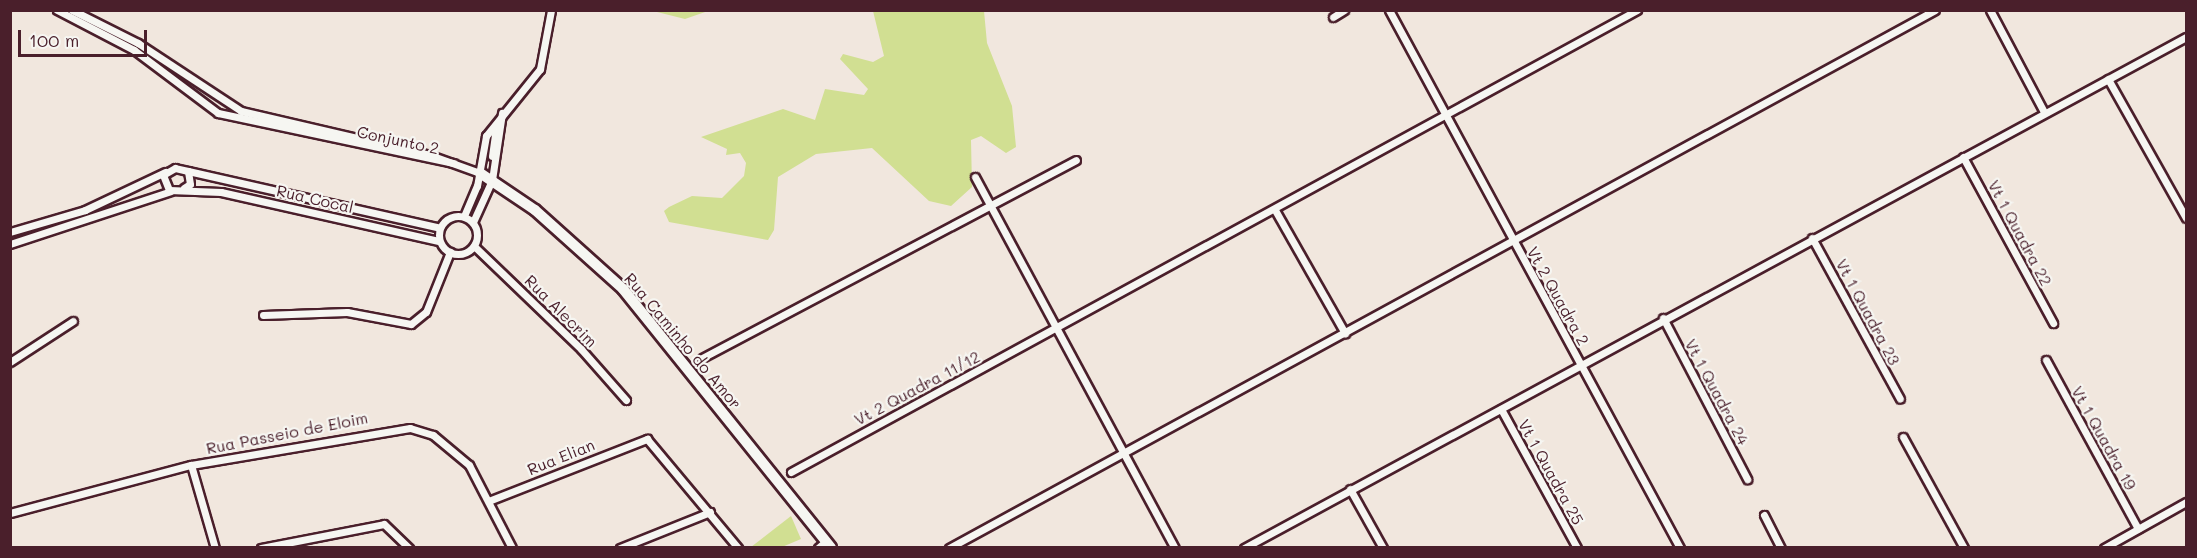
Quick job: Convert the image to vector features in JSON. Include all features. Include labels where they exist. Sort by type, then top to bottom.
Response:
[{"type":"street","name":"Conjunto 2","points":[[57,10],[136,46],[210,109],[456,162]]},
{"type":"street","name":"Conjunto 2","points":[[72,10],[136,46],[252,119]]},
{"type":"street","points":[[464,216],[480,172],[484,142],[540,69],[551,10]]},
{"type":"street","points":[[1333,17],[1344,10]]},
{"type":"street","name":"Vt 2 Quadra 2","points":[[1389,10],[1680,548]]},
{"type":"street","name":"Vt 2 Quadra 11/12","points":[[791,472],[1275,210],[1637,10]]},
{"type":"street","points":[[949,548],[1935,10]]},
{"type":"street","points":[[1990,10],[2044,112]]},
{"type":"street","points":[[1244,548],[1501,409],[1663,318],[2187,37]]},
{"type":"street","points":[[2108,80],[2187,218]]},
{"type":"street","points":[[450,252],[474,246],[472,222],[492,180],[502,116]]},
{"type":"street","name":"Vt 1 Quadra 22","points":[[1963,157],[2053,323]]},
{"type":"street","points":[[702,358],[987,204],[1076,160]]},
{"type":"street","name":"Rua Caminho do Amor","points":[[456,162],[480,172],[553,225],[623,289],[825,545]]},
{"type":"street","points":[[10,244],[184,188],[190,184],[188,171]]},
{"type":"street","name":"Rua Cocal","points":[[165,172],[188,171],[440,228]]},
{"type":"street","points":[[165,172],[161,180],[171,191]]},
{"type":"street","points":[[10,232],[85,210],[165,172]]},
{"type":"street","points":[[975,177],[987,204],[1175,548]]},
{"type":"street","name":"Rua Cocal","points":[[184,188],[439,241]]},
{"type":"street","points":[[1275,210],[1345,333]]},
{"type":"street","points":[[450,252],[439,241],[440,228],[448,218],[464,216],[472,222]]},
{"type":"street","name":"Vt 1 Quadra 23","points":[[1812,238],[1899,399]]},
{"type":"street","name":"Rua Alecrim","points":[[474,246],[581,349],[626,400]]},
{"type":"street","points":[[263,315],[347,312],[411,324],[426,312],[450,252]]},
{"type":"street","name":"Vt 1 Quadra 24","points":[[1663,318],[1747,479]]},
{"type":"street","points":[[10,362],[73,321]]},
{"type":"street","name":"Vt 1 Quadra 19","points":[[2046,360],[2138,529]]},
{"type":"street","name":"Vt 1 Quadra 25","points":[[1501,409],[1577,548]]},
{"type":"street","name":"Rua Passeio de Eloim","points":[[10,513],[191,465],[410,428],[455,451],[491,500],[512,548]]},
{"type":"street","points":[[1903,437],[1964,548]]},
{"type":"street","name":"Rua Elian","points":[[491,500],[641,438],[664,452],[710,512]]},
{"type":"street","points":[[191,465],[215,548]]},
{"type":"street","points":[[1350,489],[1383,548]]},
{"type":"street","points":[[2104,548],[2187,502]]},
{"type":"street","points":[[620,548],[710,512],[738,548]]},
{"type":"street","points":[[1764,515],[1781,548]]},
{"type":"street","points":[[261,548],[384,524],[409,548]]},
{"type":"green space","points":[[653,11],[708,11],[685,19]]},
{"type":"green space","points":[[873,11],[984,11],[987,43],[1012,106],[1016,147],[1006,153],[981,136],[971,140],[972,187],[951,206],[929,201],[872,148],[816,154],[778,177],[774,230],[768,240],[669,222],[664,211],[669,207],[692,196],[722,198],[744,176],[746,163],[740,153],[726,155],[727,149],[701,137],[783,109],[815,120],[825,89],[864,95],[868,89],[840,59],[843,54],[873,62],[884,56]]},
{"type":"green space","points":[[791,516],[801,539],[782,547],[751,547]]}]
